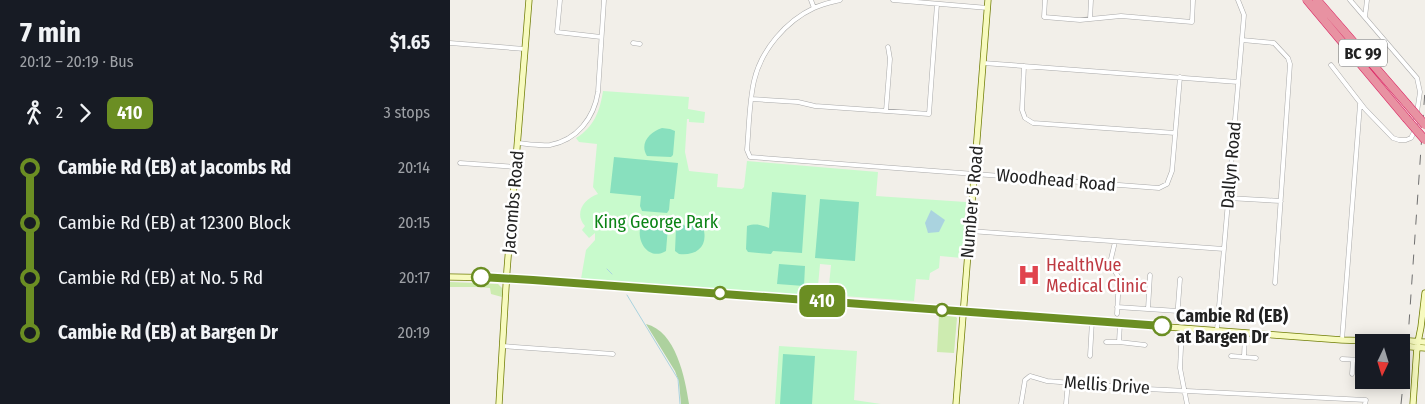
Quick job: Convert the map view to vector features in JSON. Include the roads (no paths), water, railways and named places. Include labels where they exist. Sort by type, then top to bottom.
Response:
[{"type":"highway","points":[[1302,0],[1353,56]]},
{"type":"highway","name":"BC 99","points":[[1307,0],[1425,140]]},
{"type":"highway","name":"BC 99","points":[[1318,1],[1425,125]]},
{"type":"main road","name":"Jacombs Road","points":[[499,404],[529,0]]},
{"type":"main road","name":"Number 5 Road","points":[[956,404],[988,0]]},
{"type":"main road","points":[[450,276],[507,278],[1355,341]]},
{"type":"main road","points":[[1413,404],[1417,344],[1422,327],[1425,294]]},
{"type":"main road","points":[[1422,327],[1425,334]]},
{"type":"main road","points":[[1410,345],[1425,342]]},
{"type":"main road","points":[[1410,343],[1425,348]]},
{"type":"street","points":[[560,0],[558,32],[601,36]]},
{"type":"street","points":[[518,143],[542,145],[559,142],[575,134],[583,127],[591,115],[597,99],[604,0]]},
{"type":"street","points":[[811,0],[814,8]]},
{"type":"street","points":[[840,0],[814,8],[786,27],[769,47],[754,79],[751,99],[798,102],[816,106],[929,114],[938,4]]},
{"type":"street","points":[[894,0],[988,8]]},
{"type":"street","points":[[1045,0],[1044,17],[1080,20],[1121,16],[1192,22],[1193,0]]},
{"type":"street","points":[[1090,19],[1091,0]]},
{"type":"street","name":"Dallyn Road","points":[[1218,330],[1244,15],[1238,0]]},
{"type":"street","points":[[1331,65],[1360,104],[1393,138],[1406,140],[1411,138],[1414,132],[1418,108],[1420,84],[1414,73],[1350,0]]},
{"type":"street","points":[[1365,17],[1367,0]]},
{"type":"street","points":[[1242,40],[1274,44],[1288,58],[1290,64],[1275,283]]},
{"type":"street","points":[[450,43],[525,49]]},
{"type":"street","points":[[633,43],[640,44]]},
{"type":"street","points":[[886,111],[890,59],[888,47]]},
{"type":"street","points":[[983,63],[1238,82]]},
{"type":"street","points":[[1024,66],[1022,110],[1025,118],[1034,123],[1175,133]]},
{"type":"street","name":"Woodhead Road","points":[[751,99],[747,150],[748,154],[754,158],[1159,188],[1170,180],[1180,77]]},
{"type":"street","points":[[1342,340],[1360,104]]},
{"type":"street","points":[[460,163],[516,167]]},
{"type":"street","points":[[1228,198],[1281,201]]},
{"type":"street","points":[[970,231],[1224,249]]},
{"type":"street","points":[[1115,242],[1110,263],[1119,278],[1117,314]]},
{"type":"street","points":[[1148,309],[1150,275]]},
{"type":"street","points":[[1177,320],[1180,278]]},
{"type":"street","points":[[1117,307],[1178,311]]},
{"type":"street","points":[[1090,356],[1092,321]]},
{"type":"street","points":[[1119,342],[1120,323]]},
{"type":"street","points":[[1182,328],[1180,361],[1187,404]]},
{"type":"street","points":[[1244,357],[1245,333]]},
{"type":"street","points":[[1106,342],[1145,345]]},
{"type":"street","points":[[502,346],[613,354]]},
{"type":"street","points":[[1231,356],[1256,358]]},
{"type":"street","points":[[1342,359],[1353,360],[1352,374]]},
{"type":"street","name":"Mellis Drive","points":[[1021,404],[1025,380],[1028,377],[1047,381],[1322,397],[1365,402]]},
{"type":"street","points":[[1066,404],[1068,382]]},
{"type":"street","points":[[1321,404],[1322,397]]},
{"type":"water","points":[[931,210],[945,220],[939,232],[928,233],[925,223]]},
{"type":"waterway","points":[[607,269],[612,274]]},
{"type":"waterway","points":[[627,295],[678,379],[680,404]]},
{"type":"railway","points":[[1401,404],[1408,338],[1425,90]]},
{"type":"place","name":"HealthVue Medical Clinic","points":[[1029,275]]},
{"type":"place","name":"Cambie Rd (EB) at Bargen Dr","points":[[1162,326]]},
{"type":"park label","name":"King George Park","points":[[656,222]]}]
